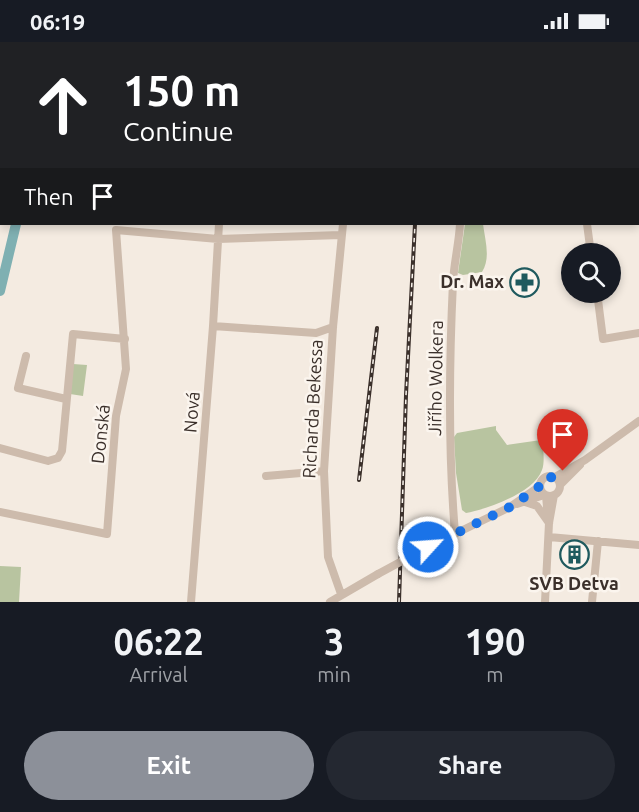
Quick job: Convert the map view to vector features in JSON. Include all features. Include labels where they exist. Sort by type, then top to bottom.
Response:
[{"type":"street","name":"Nová","points":[[191,602],[219,225]]},
{"type":"street","name":"Richarda Bekessa","points":[[341,594],[328,557],[324,471],[333,327],[343,225]]},
{"type":"street","name":"Jiřího Wolkera","points":[[455,533],[450,467],[450,357],[453,279],[460,225]]},
{"type":"street","points":[[588,225],[590,243]]},
{"type":"street","name":"Donská","points":[[0,512],[107,534],[116,416],[126,369],[116,230],[218,239]]},
{"type":"street","points":[[218,239],[342,235]]},
{"type":"street","points":[[598,303],[603,339],[639,333]]},
{"type":"street","points":[[213,326],[316,333],[333,327]]},
{"type":"street","points":[[0,448],[51,461],[58,458],[62,451],[72,334],[125,339]]},
{"type":"street","points":[[26,356],[18,388],[66,399]]},
{"type":"street","points":[[510,507],[540,486],[544,478],[555,477],[585,460],[639,422]]},
{"type":"street","points":[[330,602],[455,533],[510,507],[559,491],[560,485],[585,460]]},
{"type":"street","points":[[266,476],[324,471]]},
{"type":"street","points":[[555,477],[560,485]]},
{"type":"street","points":[[540,486],[548,495],[549,537],[545,602]]},
{"type":"street","points":[[525,502],[537,506],[549,523]]},
{"type":"street","points":[[549,537],[639,545]]},
{"type":"street","points":[[592,602],[598,541]]},
{"type":"green space","points":[[465,225],[483,225],[487,255],[485,267],[482,272],[463,275],[458,273]]},
{"type":"green space","points":[[73,364],[87,365],[83,396],[70,394]]},
{"type":"green space","points":[[496,426],[496,430],[507,445],[541,440],[544,456],[542,470],[530,486],[520,493],[497,504],[466,513],[462,510],[456,473],[454,437],[457,433]]},
{"type":"green space","points":[[0,566],[21,567],[19,602],[0,602]]},
{"type":"waterway","points":[[0,291],[16,225]]},
{"type":"railway","points":[[399,602],[415,225]]},
{"type":"railway","points":[[359,480],[377,328]]},
{"type":"place","name":"Dr. Max","points":[[525,282]]},
{"type":"place","name":"SVB Detva","points":[[574,555]]},
{"type":"route","points":[[428,547],[510,507],[540,486],[544,478],[555,477],[563,471]]}]
